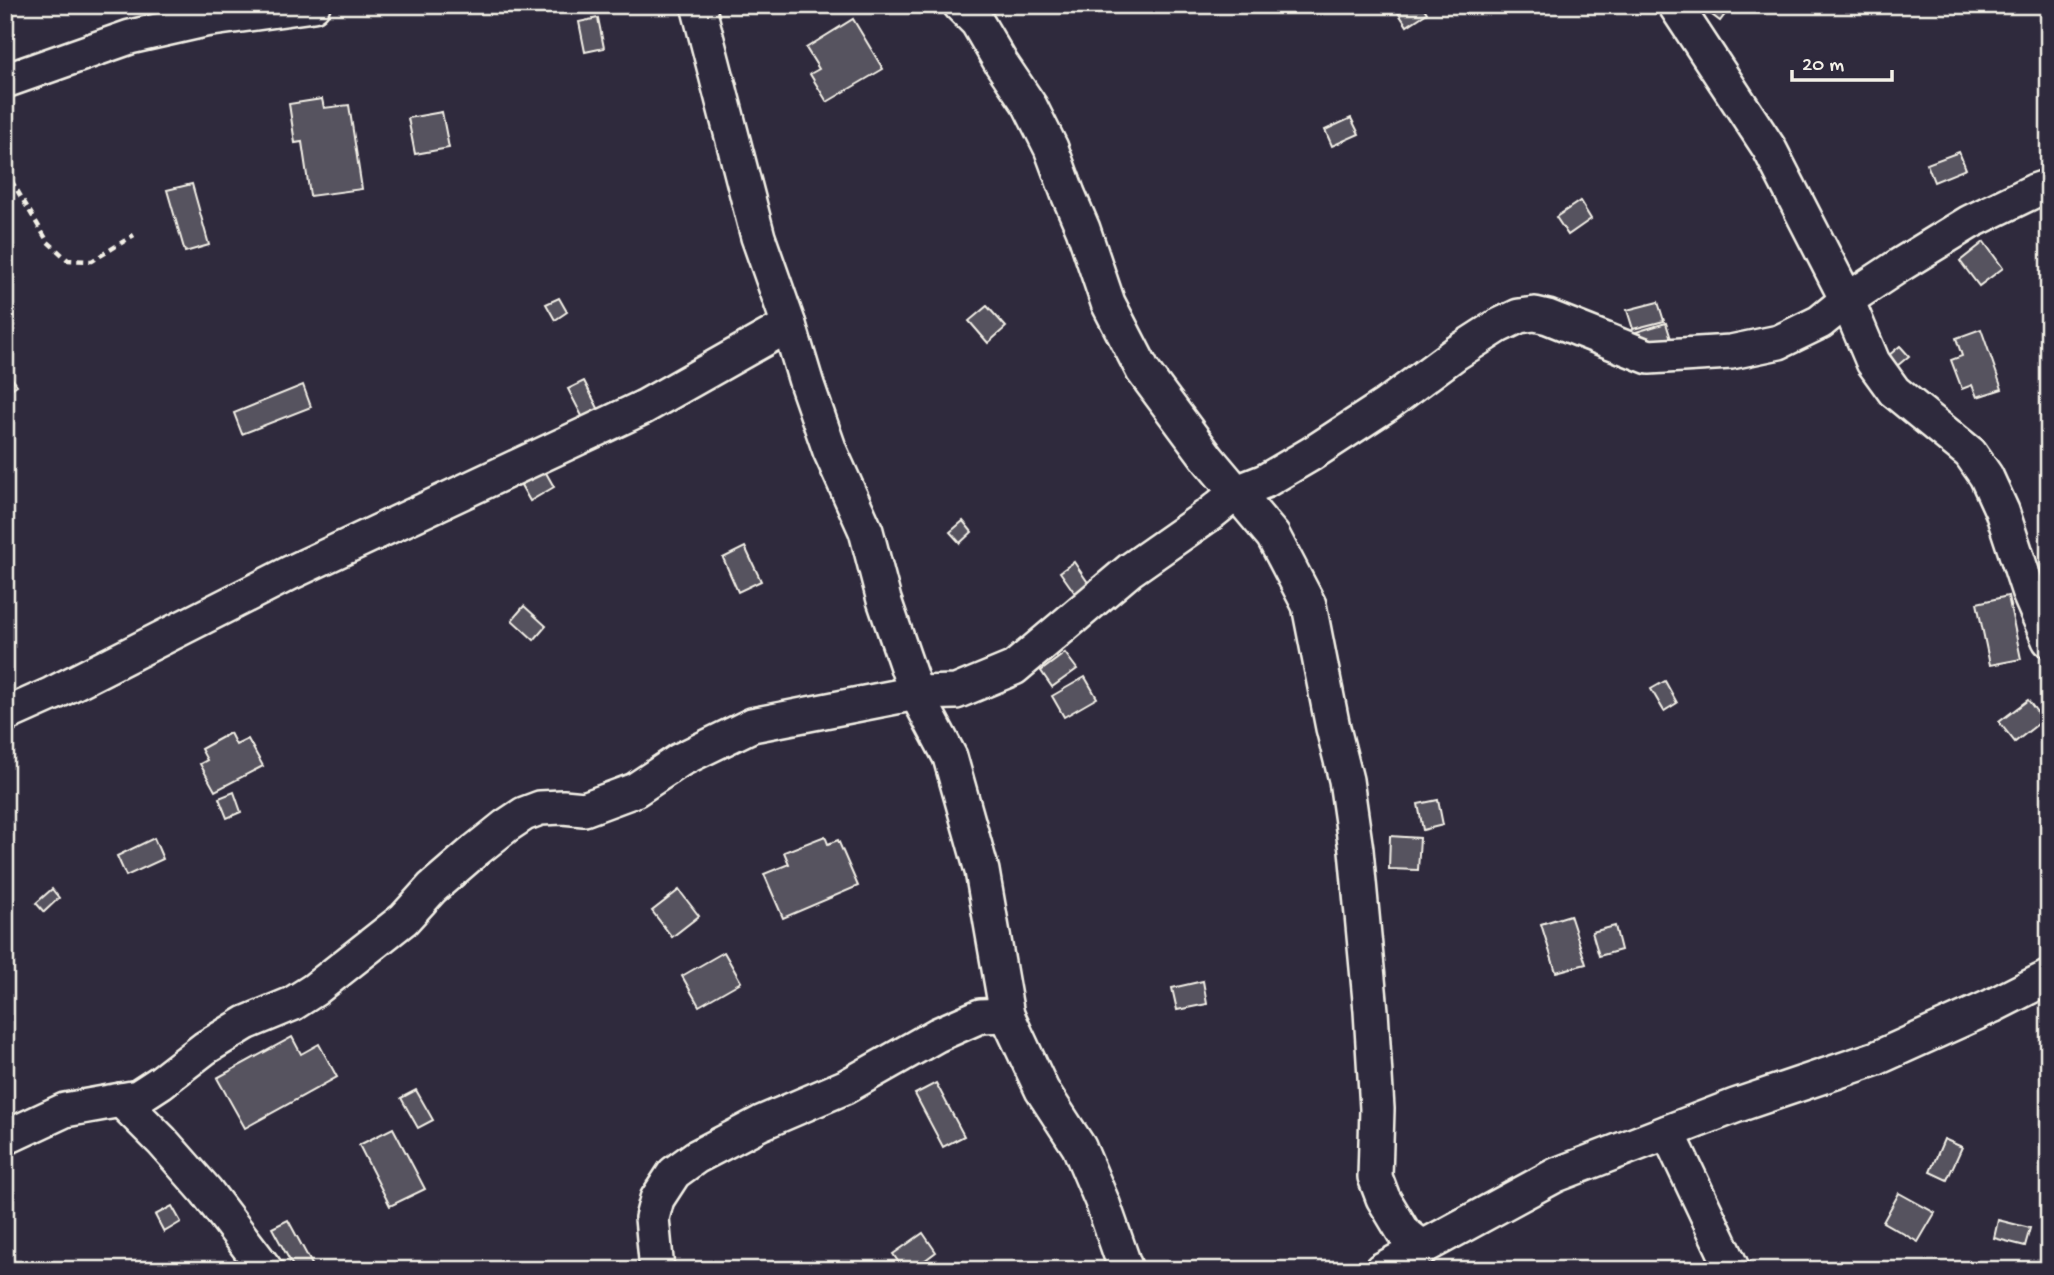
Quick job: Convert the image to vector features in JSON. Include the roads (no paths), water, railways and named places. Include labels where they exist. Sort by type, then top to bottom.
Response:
[{"type":"street","points":[[5,81],[130,37],[205,20],[313,5]]},
{"type":"street","points":[[698,5],[758,237],[807,385],[830,452],[866,531],[884,600],[915,692],[950,757],[982,871],[1007,1015],[1042,1090],[1079,1147],[1126,1270]]},
{"type":"street","points":[[960,5],[976,22],[1030,106],[1051,148],[1108,303],[1143,371],[1209,460],[1273,536],[1309,605],[1346,780],[1356,850],[1377,1109],[1375,1177],[1383,1198],[1404,1233],[1423,1248]]},
{"type":"street","points":[[1675,5],[1769,148],[1847,300],[1873,362],[1894,391],[1970,453],[1986,476],[2002,511],[2030,596],[2049,640]]},
{"type":"street","points":[[5,1139],[65,1110],[138,1097],[205,1048],[246,1023],[292,1004],[314,990],[404,919],[432,888],[524,814],[540,808],[584,809],[635,790],[680,760],[752,725],[915,692],[957,692],[1014,668],[1130,570],[1237,492],[1265,481],[1311,454],[1386,405],[1456,352],[1519,316],[1535,314],[1548,317],[1649,357],[1731,352],[1779,342],[1820,322],[1899,265],[1970,222],[2049,186]]},
{"type":"street","points":[[5,715],[52,694],[290,573],[644,407],[789,325]]},
{"type":"street","points":[[1381,1270],[1556,1175],[1735,1106],[1877,1058],[2049,977]]},
{"type":"street","points":[[657,1270],[652,1218],[657,1199],[674,1173],[696,1157],[761,1123],[845,1087],[937,1035],[980,1016],[1007,1015]]},
{"type":"street","points":[[121,1100],[206,1191],[266,1270]]},
{"type":"street","points":[[1668,1132],[1733,1270]]}]
